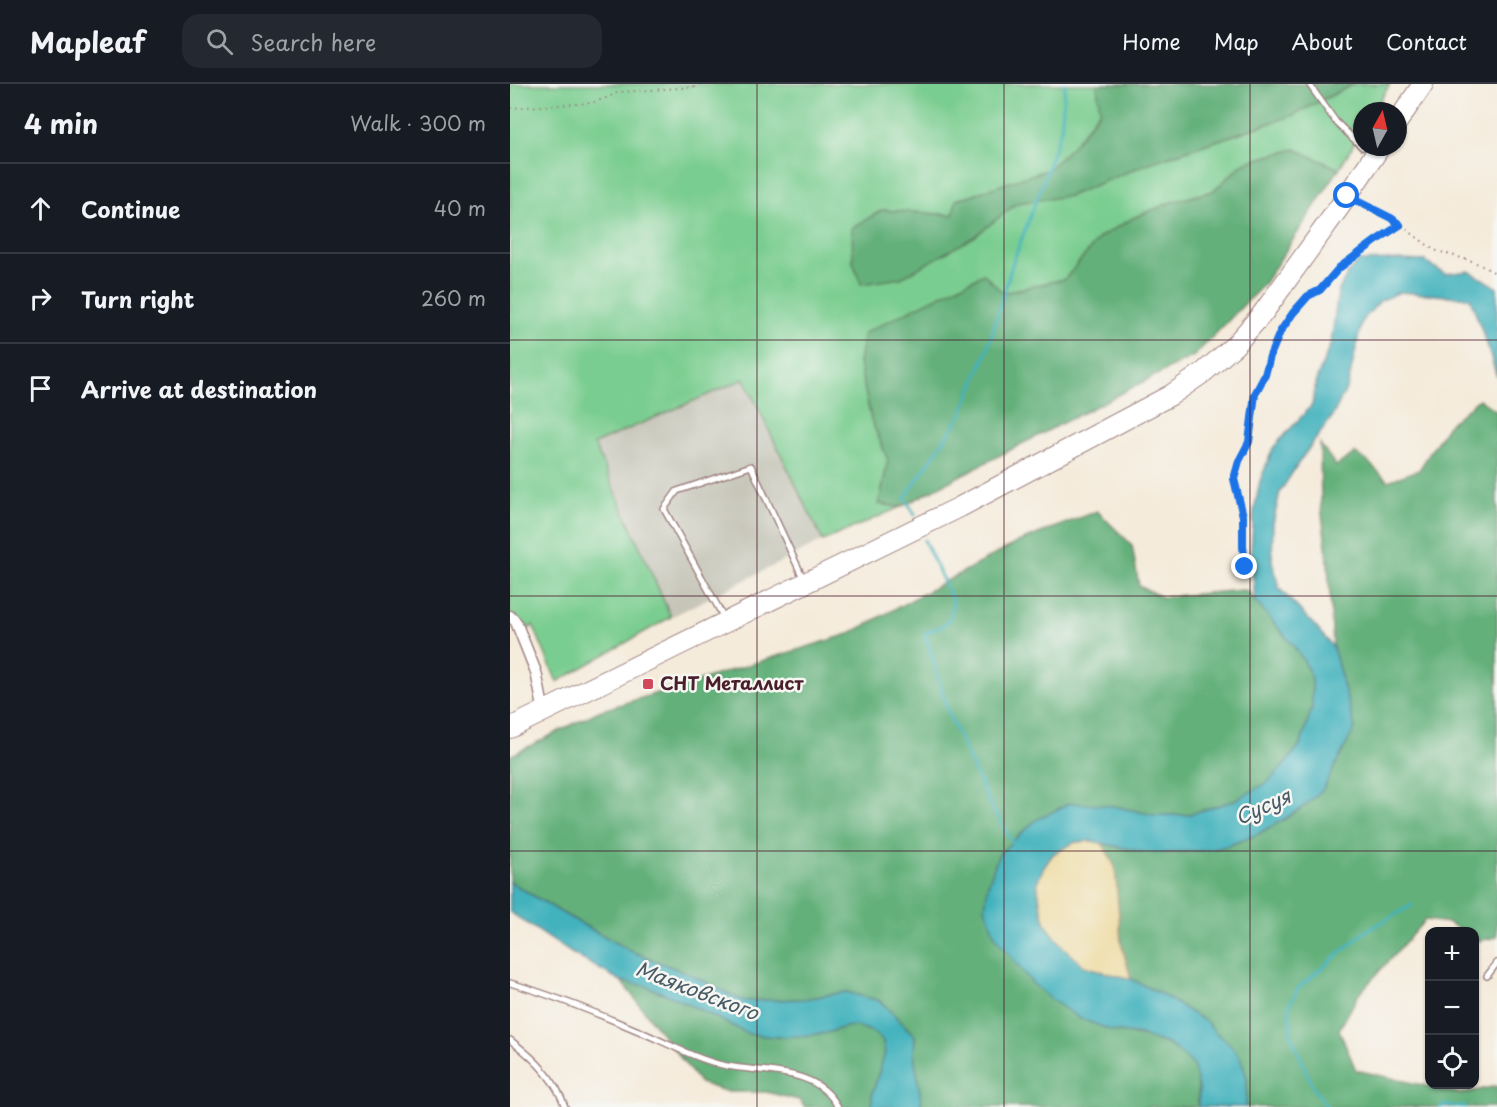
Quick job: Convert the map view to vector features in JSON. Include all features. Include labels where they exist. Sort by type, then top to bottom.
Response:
[{"type":"highway","points":[[1407,108],[1423,84]]},
{"type":"highway","points":[[510,728],[971,502],[1171,395],[1204,372],[1235,345],[1263,313],[1347,196],[1367,156]]},
{"type":"street","points":[[510,616],[516,622],[536,672],[544,712]]},
{"type":"lane","points":[[1309,84],[1336,122],[1353,136]]},
{"type":"lane","points":[[727,622],[664,509],[677,491],[751,466],[805,584]]},
{"type":"lane","points":[[1488,976],[1497,963]]},
{"type":"lane","points":[[510,983],[580,1007],[726,1066],[796,1076],[819,1085],[833,1098],[838,1107]]},
{"type":"lane","points":[[510,1041],[522,1049],[545,1072],[562,1098],[565,1107]]},
{"type":"path","points":[[510,108],[591,103],[619,92],[695,87],[700,84]]},
{"type":"path","points":[[1347,196],[1391,218],[1434,250],[1472,261],[1497,274]]},
{"type":"path","points":[[1245,567],[1243,516],[1234,479],[1239,461],[1249,442],[1255,394],[1265,375],[1280,332],[1308,296],[1320,290],[1339,268],[1400,225]]},
{"type":"shaded area","points":[[744,379],[823,541],[671,617],[594,444]]},
{"type":"green space","points":[[510,84],[1097,84],[1100,110],[1074,144],[1069,196],[1149,163],[1291,116],[1354,84],[1390,84],[1379,102],[1353,102],[1353,145],[1339,169],[1295,149],[1244,163],[1213,191],[1172,202],[1135,217],[1100,237],[1065,279],[1018,289],[864,333],[859,363],[871,419],[888,460],[879,504],[901,507],[823,541],[744,379],[594,444],[671,617],[557,682],[533,625],[529,629],[510,616]],"holes":[[[1035,174],[1017,203],[974,237],[882,210],[954,215],[956,200]]]},
{"type":"green space","points":[[1097,84],[1354,84],[1291,116],[1149,163],[1069,196],[1017,203],[974,237],[901,278],[861,284],[853,262],[852,228],[882,210],[953,215],[956,200],[1049,169],[1076,142],[1100,111]]},
{"type":"green space","points":[[1295,149],[1339,169],[1264,284],[1194,356],[901,507],[879,504],[888,460],[871,419],[859,363],[864,333],[984,274],[1003,293],[1065,279],[1100,237],[1135,217],[1172,202],[1213,191],[1244,163]]},
{"type":"green space","points":[[1479,399],[1497,412],[1497,937],[1479,941],[1479,927],[1456,927],[1449,923],[1425,920],[1359,994],[1339,1030],[1356,1070],[1425,1086],[1425,1089],[1439,1089],[1461,1094],[1497,1086],[1497,1107],[1246,1107],[1247,1078],[1240,1057],[1230,1044],[1205,1021],[1131,979],[1121,943],[1115,867],[1102,843],[1143,852],[1166,853],[1227,846],[1256,835],[1306,805],[1355,728],[1333,647],[1328,562],[1321,506],[1320,444],[1336,466],[1355,453],[1388,481],[1419,470],[1448,425]]},
{"type":"green space","points":[[1097,511],[1132,545],[1139,586],[1162,597],[1248,591],[1293,645],[1312,679],[1312,708],[1301,744],[1267,783],[1233,801],[1187,815],[1154,815],[1113,806],[1036,820],[999,854],[988,885],[1113,1031],[1162,1042],[1187,1058],[1193,1065],[1196,1075],[1198,1107],[922,1107],[914,1054],[915,1036],[880,1001],[846,992],[805,999],[743,1001],[689,974],[633,952],[510,882],[510,756],[599,711],[849,634],[1018,542]]},
{"type":"green space","points":[[621,981],[646,986],[749,1034],[775,1037],[799,1036],[826,1033],[857,1025],[873,1032],[883,1041],[885,1053],[872,1095],[872,1107],[805,1107],[799,1100],[766,1092],[728,1092],[700,1083]]},
{"type":"sand","points":[[1075,842],[1102,843],[1115,867],[1121,943],[1131,979],[1084,966],[1063,947],[1046,925],[1037,882],[1044,867],[1053,854]]},
{"type":"water","name":"Сусуя","points":[[1359,261],[1425,261],[1445,274],[1469,271],[1497,288],[1497,377],[1470,298],[1400,292],[1380,301],[1362,321],[1348,385],[1332,417],[1280,492],[1273,523],[1272,561],[1279,588],[1333,647],[1355,728],[1323,789],[1306,805],[1283,820],[1256,835],[1227,846],[1208,850],[1166,853],[1143,852],[1092,841],[1075,842],[1053,854],[1037,882],[1046,925],[1063,947],[1084,966],[1131,979],[1161,994],[1205,1021],[1230,1044],[1240,1057],[1247,1078],[1246,1107],[1198,1107],[1199,1088],[1193,1065],[1183,1055],[1168,1044],[1140,1035],[1113,1031],[1079,1018],[1033,984],[995,937],[985,907],[988,885],[999,854],[1036,820],[1070,803],[1113,806],[1154,815],[1187,815],[1233,801],[1267,783],[1301,744],[1312,708],[1312,679],[1293,645],[1255,601],[1251,549],[1254,511],[1260,481],[1273,448],[1312,405],[1317,378],[1331,343],[1338,292],[1348,273]]},
{"type":"water","name":"Маяковского","points":[[510,882],[633,952],[689,974],[743,1001],[805,999],[846,992],[880,1001],[915,1036],[914,1054],[922,1107],[872,1107],[872,1095],[885,1053],[883,1041],[873,1032],[857,1026],[799,1036],[775,1037],[749,1034],[646,986],[621,981],[573,954],[510,912]]},
{"type":"waterway","points":[[915,515],[905,498],[961,415],[987,351],[1013,262],[1061,129],[1065,84]]},
{"type":"waterway","points":[[924,540],[953,601],[951,616],[946,624],[925,633],[949,715],[989,802],[1013,843]]},
{"type":"waterway","points":[[1327,1107],[1313,1087],[1291,1035],[1289,1006],[1298,988],[1365,932],[1412,905]]},
{"type":"waterway","points":[[1440,1107],[1446,1105],[1466,1107]]},
{"type":"place","name":"СНТ Металлист","points":[[648,684]]},
{"type":"route","points":[[1245,567],[1243,516],[1234,479],[1252,430],[1251,418],[1255,394],[1265,375],[1280,332],[1308,296],[1320,290],[1339,268],[1400,225],[1391,218],[1347,196]]}]
